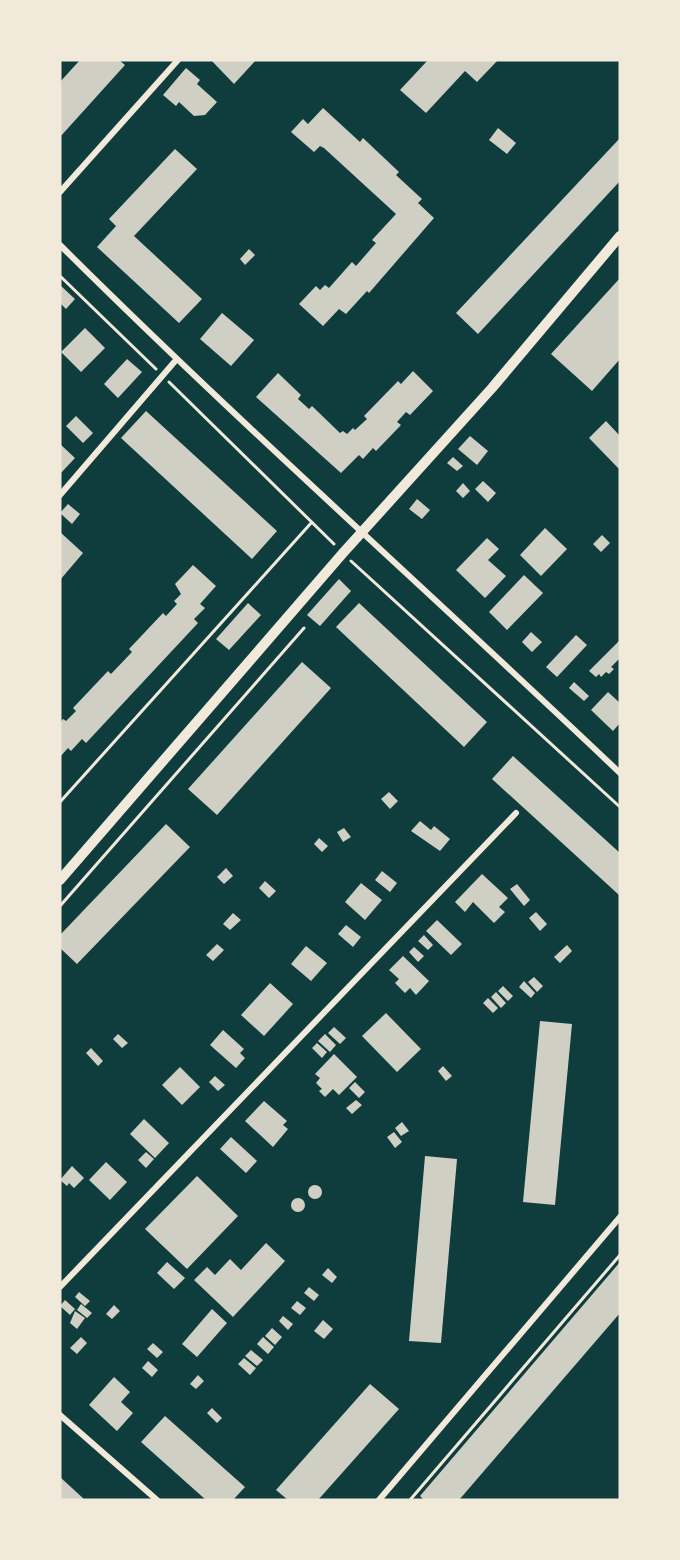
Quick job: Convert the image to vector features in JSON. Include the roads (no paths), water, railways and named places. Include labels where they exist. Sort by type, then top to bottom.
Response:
[{"type":"street","points":[[60,192],[178,60]]},
{"type":"street","points":[[60,880],[361,533],[492,388],[620,236]]},
{"type":"street","points":[[60,246],[176,360],[221,399],[361,533],[620,773]]},
{"type":"street","points":[[60,495],[176,360]]},
{"type":"street","points":[[60,1287],[516,813]]},
{"type":"street","points":[[379,1500],[620,1217]]},
{"type":"street","points":[[60,1415],[157,1500]]}]
